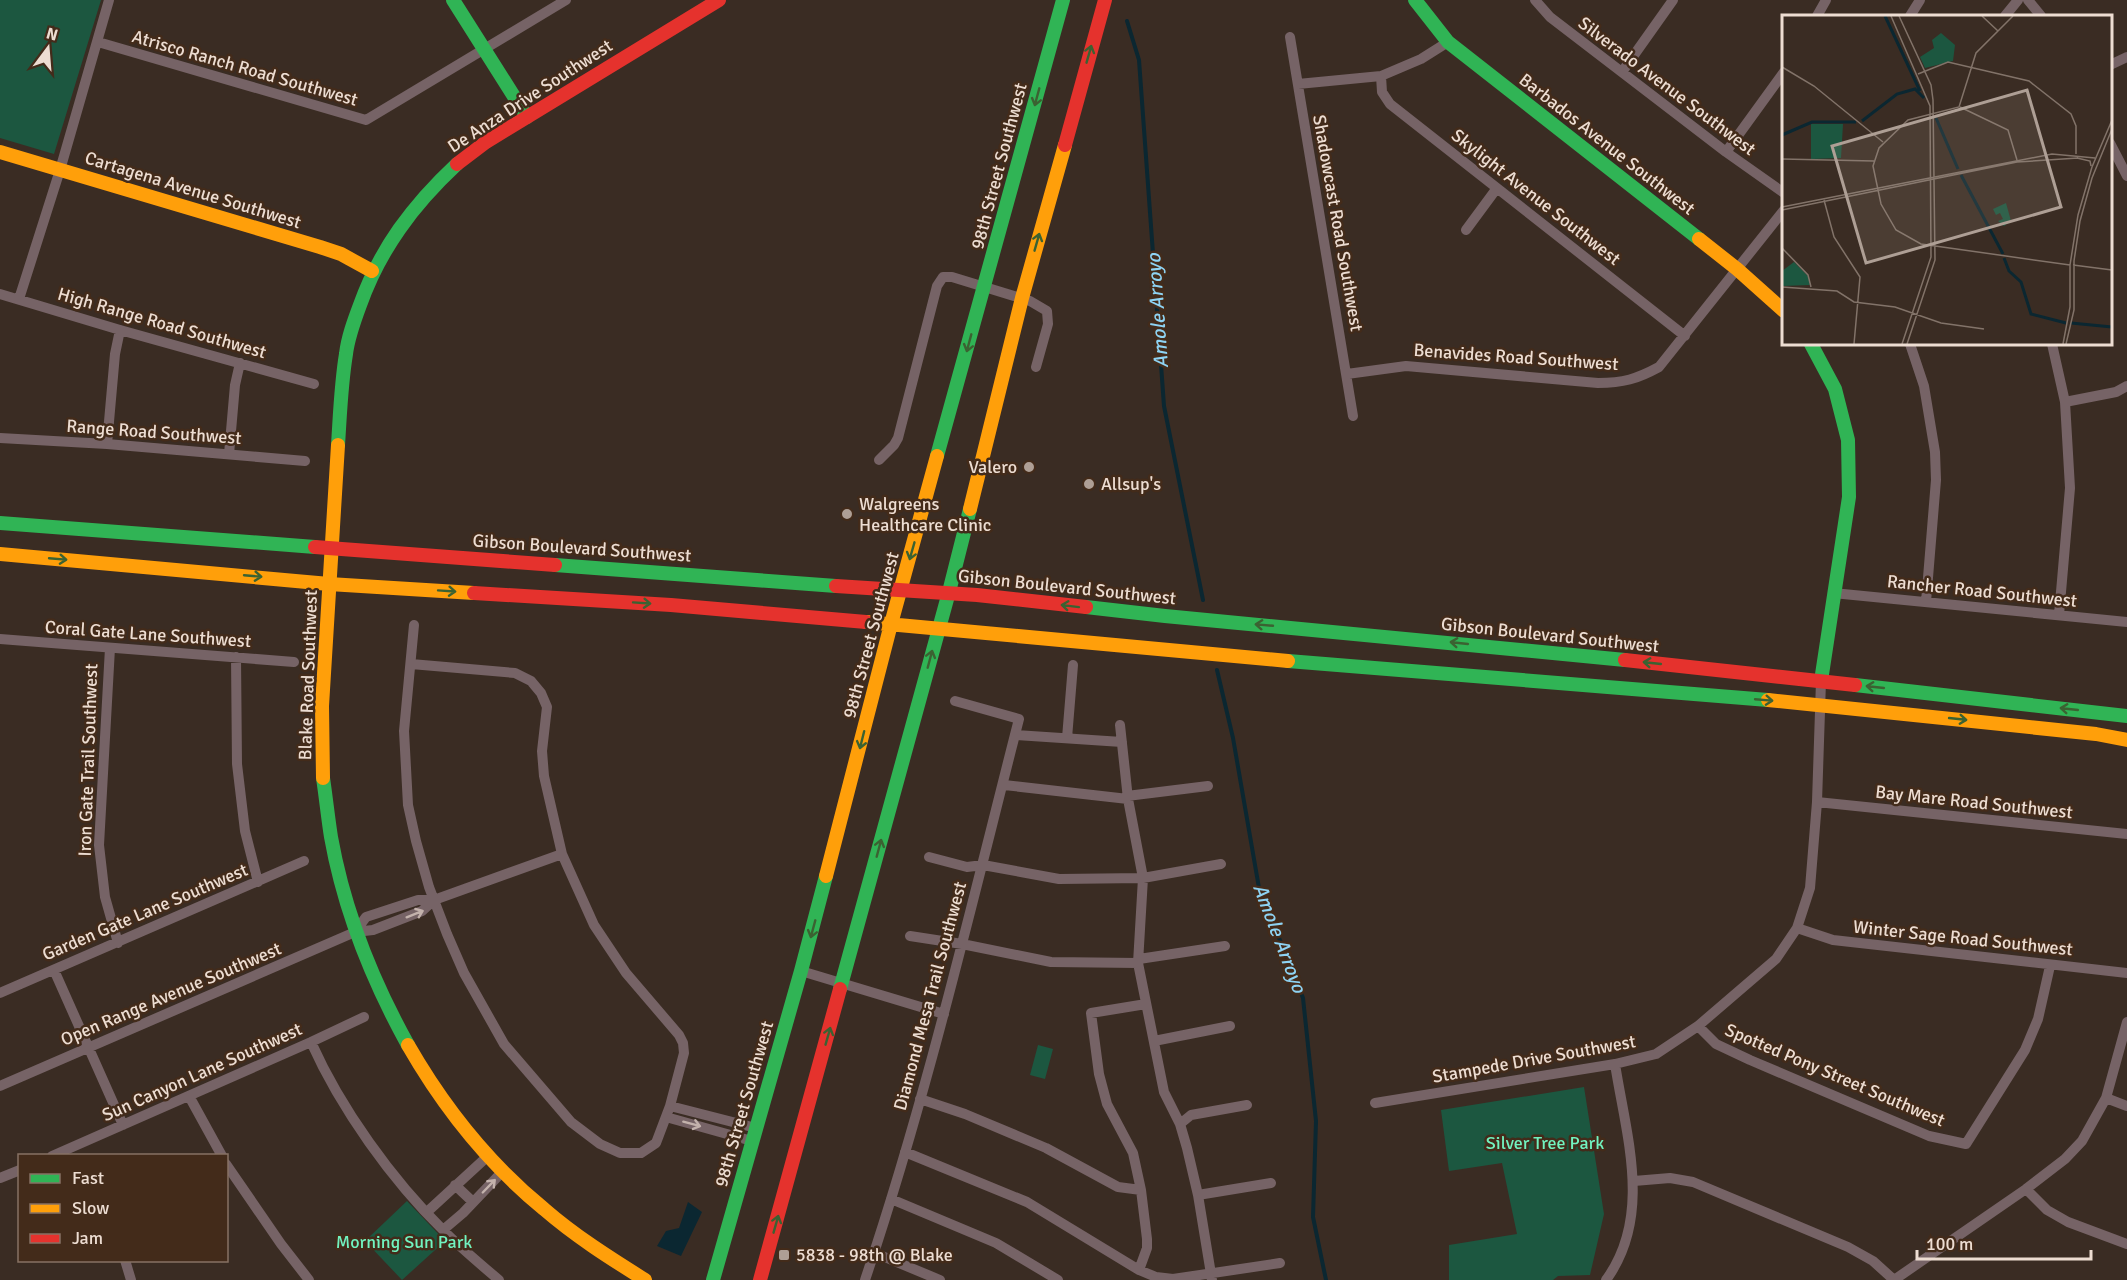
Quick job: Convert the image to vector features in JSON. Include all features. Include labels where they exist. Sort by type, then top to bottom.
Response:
[{"type":"street","points":[[20,299],[109,0]]},
{"type":"street","points":[[453,0],[526,117]]},
{"type":"street","name":"Atrisco Ranch Road Southwest","points":[[98,42],[366,120],[566,0]]},
{"type":"street","name":"De Anza Drive Southwest","points":[[330,566],[346,352],[353,321],[372,270],[391,237],[428,190],[464,158],[526,117],[718,0]]},
{"type":"street","name":"98th Street Southwest","points":[[713,1280],[801,971],[891,624],[1064,0]]},
{"type":"street","points":[[760,1280],[949,592],[1022,298],[1105,0]]},
{"type":"street","name":"Barbados Avenue Southwest","points":[[1415,0],[1448,42],[1737,269],[1782,309]]},
{"type":"street","name":"Silverado Avenue Southwest","points":[[1536,0],[1550,17],[1726,152],[1782,192]]},
{"type":"street","points":[[1622,72],[1673,0]]},
{"type":"street","points":[[1818,15],[1826,0]]},
{"type":"street","points":[[1911,15],[1920,0]]},
{"type":"street","points":[[2006,15],[2018,0]]},
{"type":"street","points":[[2028,0],[2040,15]]},
{"type":"street","name":"Shadowcast Road Southwest","points":[[1290,36],[1353,416]]},
{"type":"street","points":[[1298,84],[1381,75],[1421,59],[1448,42]]},
{"type":"street","points":[[2112,64],[2127,57]]},
{"type":"street","name":"Skylight Avenue Southwest","points":[[1381,75],[1382,92],[1390,104],[1685,336]]},
{"type":"street","points":[[1726,152],[1782,75]]},
{"type":"street","points":[[2112,147],[2127,176]]},
{"type":"street","name":"Cartagena Avenue Southwest","points":[[0,152],[320,247],[341,254],[372,270]]},
{"type":"street","points":[[1466,230],[1497,188]]},
{"type":"street","name":"Benavides Road Southwest","points":[[1347,375],[1406,366],[1598,383],[1621,383],[1641,377],[1659,367],[1782,213]]},
{"type":"street","points":[[879,460],[898,438],[936,286],[943,277],[1022,298],[1042,306],[1047,311],[1048,318],[1036,367]]},
{"type":"street","name":"High Range Road Southwest","points":[[0,294],[314,384]]},
{"type":"street","points":[[107,444],[115,354],[120,330]]},
{"type":"street","points":[[1812,345],[1835,389],[1848,440],[1849,497],[1821,681]]},
{"type":"street","points":[[1910,345],[1924,386],[1935,452],[1936,480],[1926,602]]},
{"type":"street","points":[[2052,345],[2065,402],[2070,488],[2059,615]]},
{"type":"street","points":[[229,454],[235,385],[240,363]]},
{"type":"street","points":[[2065,402],[2116,392],[2127,386]]},
{"type":"street","name":"Range Road Southwest","points":[[0,438],[107,444],[305,461]]},
{"type":"street","name":"Gibson Boulevard Southwest","points":[[0,523],[901,591],[949,592],[1143,615],[1336,631],[1821,681],[2127,716]]},
{"type":"street","points":[[0,554],[329,584],[671,605],[1256,658],[1820,704],[2096,734],[2127,740]]},
{"type":"street","name":"Blake Road Southwest","points":[[330,566],[321,726],[323,777],[338,875],[355,932],[378,986],[403,1036],[435,1088],[503,1171],[543,1208],[645,1280]]},
{"type":"street","name":"Rancher Road Southwest","points":[[1833,593],[2127,622]]},
{"type":"street","points":[[411,664],[515,673],[524,676],[541,693],[547,707],[542,751],[544,776],[562,854],[594,925],[626,973],[680,1035],[683,1043],[684,1053],[666,1117],[656,1143],[641,1153],[620,1152],[600,1144],[571,1122],[504,1044],[464,973],[434,900],[408,805],[404,731],[414,625]]},
{"type":"street","name":"Coral Gate Lane Southwest","points":[[0,639],[294,662]]},
{"type":"street","name":"Iron Gate Trail Southwest","points":[[110,648],[99,845],[105,897],[118,943]]},
{"type":"street","points":[[236,657],[237,764],[245,831],[258,882]]},
{"type":"street","points":[[1067,738],[1073,665]]},
{"type":"street","name":"Stampede Drive Southwest","points":[[1375,1103],[1615,1064],[1656,1054],[1698,1026],[1776,959],[1797,928],[1810,888],[1817,802],[1821,681]]},
{"type":"street","name":"Diamond Mesa Trail Southwest","points":[[865,1280],[891,1199],[944,1014],[1004,785],[1019,718],[955,701]]},
{"type":"street","points":[[1120,725],[1128,797],[1143,878],[1138,961],[1164,1092],[1180,1124],[1198,1195],[1211,1277]]},
{"type":"street","points":[[1015,735],[1122,742]]},
{"type":"street","points":[[1004,785],[1128,797],[1208,786]]},
{"type":"street","name":"Bay Mare Road Southwest","points":[[1817,802],[2127,834]]},
{"type":"street","points":[[355,932],[366,917],[418,900],[434,900],[562,854]]},
{"type":"street","points":[[929,857],[967,867],[983,865],[1059,879],[1143,878],[1221,864]]},
{"type":"street","name":"Garden Gate Lane Southwest","points":[[0,993],[304,861]]},
{"type":"street","points":[[355,932],[373,930],[424,910],[434,900]]},
{"type":"street","points":[[389,909],[393,922]]},
{"type":"street","name":"Winter Sage Road Southwest","points":[[1797,928],[1833,940],[2127,973]]},
{"type":"street","name":"Open Range Avenue Southwest","points":[[0,1086],[355,932]]},
{"type":"street","points":[[910,936],[1051,962],[1138,961],[1225,946]]},
{"type":"street","name":"Spotted Pony Street Southwest","points":[[1698,1026],[1716,1044],[1750,1060],[1929,1136],[1966,1144],[2025,1050],[2038,1019],[2050,966]]},
{"type":"street","points":[[54,970],[123,1125]]},
{"type":"street","points":[[801,971],[944,1014]]},
{"type":"street","points":[[1139,1270],[1147,1248],[1141,1190],[1132,1153],[1107,1104],[1099,1074],[1091,1013],[1146,1004]]},
{"type":"street","name":"Sun Canyon Lane Southwest","points":[[68,1152],[364,1017]]},
{"type":"street","points":[[1634,1181],[1670,1179],[1693,1182],[1848,1247],[1873,1261],[1894,1280],[2026,1189],[2065,1159],[2082,1140],[2106,1098],[2127,1023]]},
{"type":"street","points":[[1154,1041],[1230,1026]]},
{"type":"street","points":[[312,1042],[351,1113],[378,1152],[443,1230],[499,1280]]},
{"type":"street","points":[[1606,1280],[1614,1270],[1626,1242],[1634,1210],[1634,1181],[1615,1064]]},
{"type":"street","points":[[189,1096],[221,1154]]},
{"type":"street","points":[[2106,1098],[2127,1106]]},
{"type":"street","points":[[920,1099],[965,1114],[1046,1148],[1119,1187],[1141,1190]]},
{"type":"street","points":[[1180,1124],[1191,1115],[1247,1105]]},
{"type":"street","points":[[670,1106],[720,1118],[754,1134]]},
{"type":"street","points":[[666,1117],[717,1131],[754,1134]]},
{"type":"street","points":[[717,1131],[720,1118]]},
{"type":"street","points":[[904,1152],[1027,1202],[1139,1270],[1155,1277],[1173,1279],[1211,1277],[1280,1263]]},
{"type":"street","points":[[427,1212],[489,1155]]},
{"type":"street","points":[[228,1167],[263,1219],[309,1280]]},
{"type":"street","points":[[0,1178],[18,1171]]},
{"type":"street","points":[[443,1230],[503,1171]]},
{"type":"street","points":[[1198,1195],[1271,1183]]},
{"type":"street","points":[[455,1185],[473,1202]]},
{"type":"street","points":[[2026,1189],[2047,1210],[2068,1222],[2127,1244]]},
{"type":"street","points":[[891,1199],[996,1244],[1058,1280]]},
{"type":"street","points":[[875,1252],[940,1280]]},
{"type":"street","points":[[126,1262],[131,1280]]},
{"type":"green space","points":[[0,0],[101,0],[54,154],[0,138]]},
{"type":"green space","points":[[1038,1045],[1053,1049],[1045,1079],[1030,1075]]},
{"type":"green space","name":"Silver Tree Park","points":[[1584,1087],[1604,1214],[1590,1275],[1558,1276],[1553,1280],[1449,1280],[1449,1245],[1517,1234],[1502,1163],[1449,1171],[1441,1110]]},
{"type":"green space","name":"Morning Sun Park","points":[[407,1201],[445,1241],[402,1280],[365,1241]]},
{"type":"water","points":[[688,1202],[702,1212],[681,1256],[657,1246],[666,1231],[679,1228]]},
{"type":"waterway","name":"Amole Arroyo","points":[[1127,21],[1139,60],[1164,406],[1203,600]]},
{"type":"waterway","name":"Amole Arroyo","points":[[1217,670],[1233,738],[1259,888],[1303,998],[1316,1121],[1313,1217],[1326,1280]]},
{"type":"traffic: fast","points":[[453,0],[527,117]]},
{"type":"traffic: fast","points":[[937,456],[1063,0]]},
{"type":"traffic: fast","points":[[1415,0],[1448,42],[1699,239]]},
{"type":"traffic: fast","points":[[338,445],[347,348],[353,323],[368,285],[377,265],[412,212],[457,164]]},
{"type":"traffic: fast","points":[[1812,345],[1835,389],[1848,440],[1849,497],[1821,681]]},
{"type":"traffic: fast","points":[[840,989],[970,509]]},
{"type":"traffic: fast","points":[[0,523],[315,547]]},
{"type":"traffic: fast","points":[[555,565],[836,586]]},
{"type":"traffic: fast","points":[[1086,607],[1625,660]]},
{"type":"traffic: fast","points":[[1288,661],[1768,700]]},
{"type":"traffic: fast","points":[[1855,685],[2127,716]]},
{"type":"traffic: fast","points":[[323,778],[331,837],[343,891],[371,970],[408,1045]]},
{"type":"traffic: fast","points":[[713,1280],[826,876]]},
{"type":"traffic: slow","points":[[970,509],[1022,298],[1065,145]]},
{"type":"traffic: slow","points":[[0,152],[320,247],[341,254],[372,271]]},
{"type":"traffic: slow","points":[[1699,239],[1782,309]]},
{"type":"traffic: slow","points":[[323,778],[322,706],[338,445]]},
{"type":"traffic: slow","points":[[826,876],[937,456]]},
{"type":"traffic: slow","points":[[0,554],[329,584],[474,593]]},
{"type":"traffic: slow","points":[[866,622],[1288,661]]},
{"type":"traffic: slow","points":[[1768,700],[2096,734],[2127,740]]},
{"type":"traffic: slow","points":[[408,1045],[452,1112],[504,1173],[556,1219],[645,1280]]},
{"type":"traffic: jam","points":[[457,164],[486,142],[719,0]]},
{"type":"traffic: jam","points":[[1065,145],[1105,0]]},
{"type":"traffic: jam","points":[[315,547],[555,565]]},
{"type":"traffic: jam","points":[[836,586],[977,595],[1086,607]]},
{"type":"traffic: jam","points":[[474,593],[671,605],[866,622]]},
{"type":"traffic: jam","points":[[1625,660],[1855,685]]},
{"type":"traffic: jam","points":[[760,1280],[840,989]]},
{"type":"place","name":"Valero","points":[[1029,467]]},
{"type":"place","name":"Allsup's","points":[[1089,484]]},
{"type":"place","name":"Walgreens Healthcare Clinic","points":[[847,514]]},
{"type":"place","name":"5838 - 98th @ Blake","points":[[784,1255]]}]
